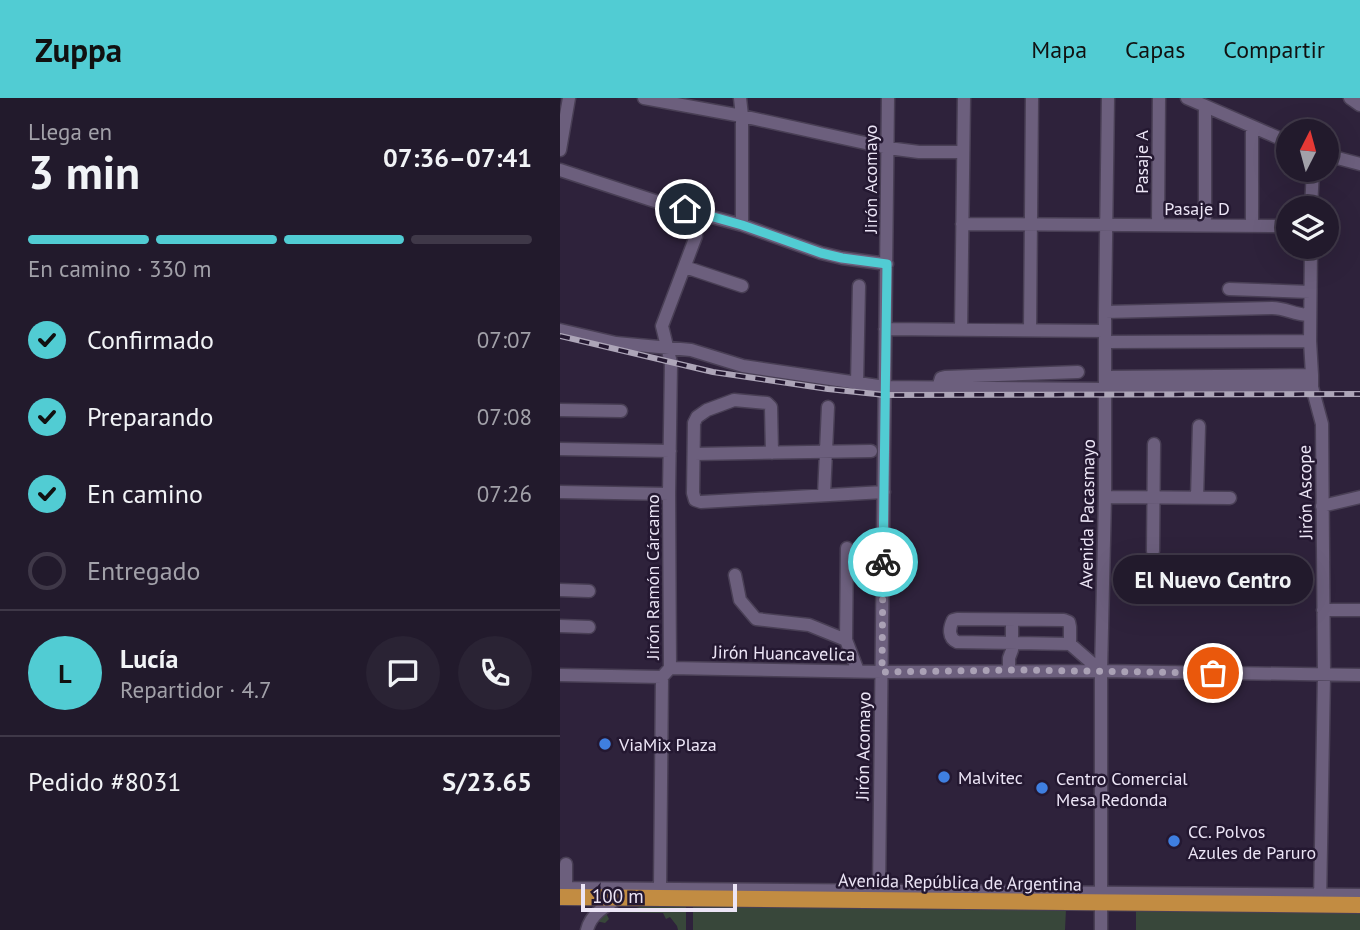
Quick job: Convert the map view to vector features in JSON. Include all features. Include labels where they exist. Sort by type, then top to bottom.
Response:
[{"type":"main road","name":"Avenida República de Argentina","points":[[562,891],[622,897],[1320,900],[1360,905]]},
{"type":"street","points":[[560,150],[569,98]]},
{"type":"street","points":[[644,98],[888,148],[919,152],[963,152]]},
{"type":"street","points":[[740,98],[742,225]]},
{"type":"street","name":"Jirón Acomayo","points":[[880,891],[888,98]]},
{"type":"street","points":[[961,330],[964,98]]},
{"type":"street","points":[[1030,330],[1032,98]]},
{"type":"street","name":"Avenida Pacasmayo","points":[[1101,930],[1101,671],[1108,98]]},
{"type":"street","name":"Pasaje A","points":[[1158,225],[1159,98]]},
{"type":"street","points":[[1187,98],[1276,137]]},
{"type":"street","points":[[1350,98],[1360,105]]},
{"type":"street","points":[[1205,106],[1205,226]]},
{"type":"street","points":[[1252,127],[1252,226]]},
{"type":"street","points":[[1339,158],[1360,164]]},
{"type":"street","points":[[560,170],[667,205],[742,225],[821,253],[887,264]]},
{"type":"street","name":"Pasaje D","points":[[962,224],[1276,226]]},
{"type":"street","name":"Jirón Ramón Cárcamo","points":[[660,889],[671,386],[671,363],[662,326],[696,236]]},
{"type":"street","name":"Jirón Ascope","points":[[1311,259],[1312,381],[1322,424],[1324,675],[1320,900]]},
{"type":"street","points":[[685,267],[742,286]]},
{"type":"street","points":[[857,384],[859,286]]},
{"type":"street","points":[[1229,289],[1310,292]]},
{"type":"street","points":[[1105,312],[1282,308],[1297,315],[1310,315]]},
{"type":"street","points":[[885,329],[1030,330],[1105,336],[1310,341]]},
{"type":"street","points":[[560,330],[617,343],[691,350],[743,366],[885,387],[1312,381]]},
{"type":"street","points":[[938,388],[941,379],[945,377],[1078,373]]},
{"type":"street","points":[[772,453],[771,407],[767,403],[734,400],[707,410],[697,417],[694,423],[695,500],[701,502],[884,492]]},
{"type":"street","points":[[824,495],[828,407]]},
{"type":"street","points":[[560,410],[621,411]]},
{"type":"street","points":[[1197,498],[1199,426]]},
{"type":"street","points":[[1153,551],[1154,444]]},
{"type":"street","points":[[560,449],[670,451]]},
{"type":"street","points":[[694,454],[872,451]]},
{"type":"street","points":[[560,492],[669,494]]},
{"type":"street","points":[[1105,497],[1230,498]]},
{"type":"street","points":[[1322,506],[1360,497]]},
{"type":"street","points":[[847,548],[846,640],[859,671]]},
{"type":"street","points":[[735,575],[740,600],[756,619],[809,625],[846,640]]},
{"type":"street","points":[[560,590],[589,591]]},
{"type":"street","points":[[1323,610],[1360,610]]},
{"type":"street","points":[[1070,644],[1069,622],[1064,620],[957,619],[953,620],[951,625],[951,637],[957,642],[1012,646],[1070,644],[1101,671]]},
{"type":"street","points":[[1012,620],[1012,646],[1016,658],[1012,670]]},
{"type":"street","points":[[560,626],[589,626]]},
{"type":"street","name":"Jirón Huancavelica","points":[[560,675],[1012,670],[1360,675]]},
{"type":"street","points":[[562,891],[566,864]]},
{"type":"street","name":"Avenida República de Argentina","points":[[562,891],[880,891],[1101,899]]},
{"type":"street","name":"Avenida República de Argentina","points":[[1320,900],[1360,895]]},
{"type":"street","points":[[587,930],[586,927],[595,914],[622,897]]},
{"type":"green space","points":[[646,905],[686,906],[686,930],[678,930],[670,917],[666,919],[663,913],[609,912],[606,913],[609,919],[605,923],[596,921],[608,909],[630,910]]},
{"type":"green space","points":[[693,906],[1066,909],[1065,930],[693,930]]},
{"type":"green space","points":[[1136,910],[1360,911],[1360,930],[1136,930]]},
{"type":"railway","points":[[560,336],[713,372],[885,395],[1360,394]]},
{"type":"way so far","points":[[883,562],[882,672],[1016,670],[1213,673]]},
{"type":"place","name":"El Nuevo Centro","points":[[1213,673]]},
{"type":"place","name":"ViaMix Plaza","points":[[605,744]]},
{"type":"place","name":"Malvitec","points":[[944,777]]},
{"type":"place","name":"Centro Comercial Mesa Redonda","points":[[1042,788]]},
{"type":"place","name":"CC. Polvos Azules de Paruro","points":[[1174,841]]},
{"type":"route","points":[[685,209],[742,225],[821,253],[887,264],[883,562]]}]
